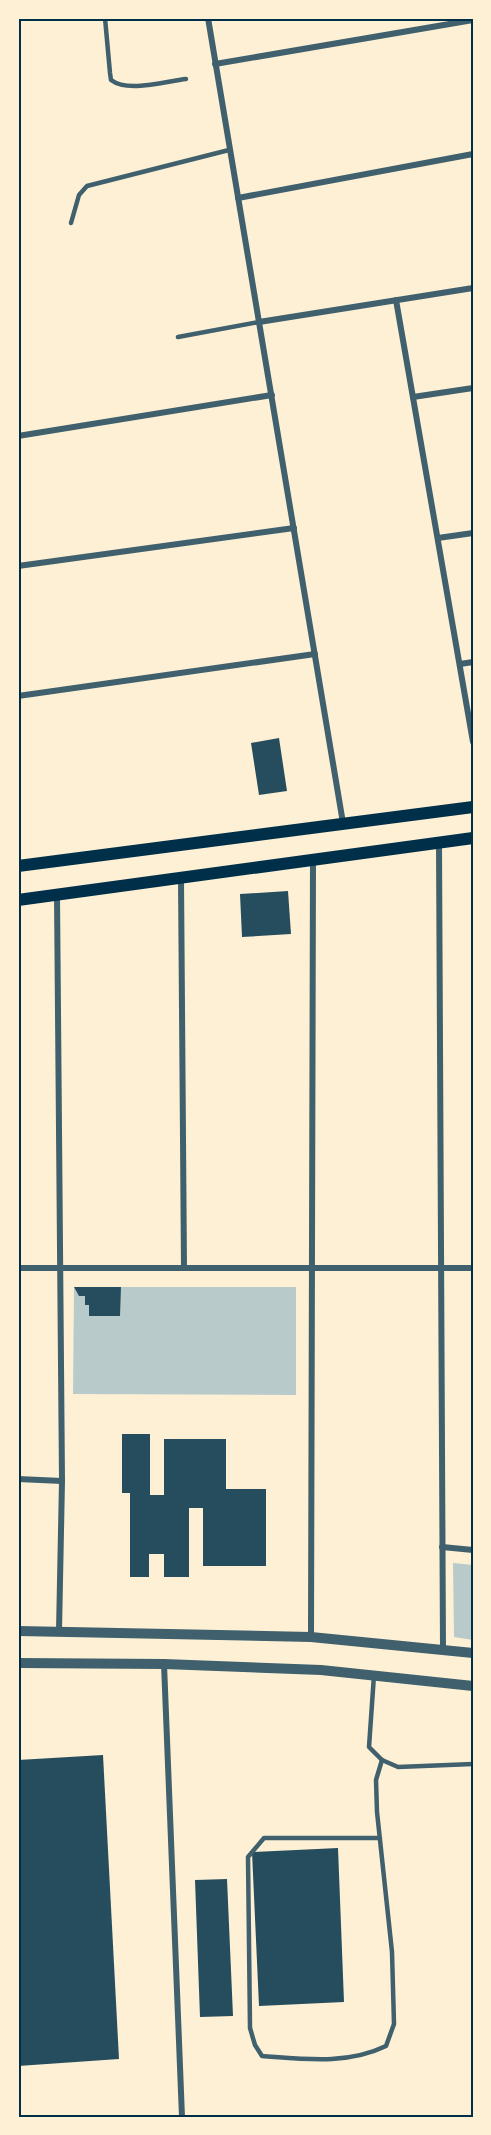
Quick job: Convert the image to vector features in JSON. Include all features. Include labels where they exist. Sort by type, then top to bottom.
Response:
[{"type":"main road","points":[[18,866],[473,807]]},
{"type":"main road","points":[[18,900],[473,838]]},
{"type":"street","points":[[208,18],[344,824]]},
{"type":"street","points":[[215,64],[473,20]]},
{"type":"street","points":[[238,198],[473,154]]},
{"type":"street","points":[[259,322],[473,288]]},
{"type":"street","points":[[396,300],[473,742]]},
{"type":"street","points":[[413,397],[473,388]]},
{"type":"street","points":[[18,436],[272,395]]},
{"type":"street","points":[[18,566],[294,528]]},
{"type":"street","points":[[438,538],[473,532]]},
{"type":"street","points":[[18,696],[315,654]]},
{"type":"street","points":[[460,664],[473,662]]},
{"type":"street","points":[[439,843],[443,1650]]},
{"type":"street","points":[[311,1637],[313,860]]},
{"type":"street","points":[[181,878],[184,1268]]},
{"type":"street","points":[[57,895],[62,1480],[59,1631]]},
{"type":"street","points":[[18,1268],[473,1268]]},
{"type":"street","points":[[18,1479],[62,1480]]},
{"type":"street","points":[[442,1547],[473,1550]]},
{"type":"street","points":[[18,1631],[311,1637],[473,1653]]},
{"type":"street","points":[[18,1663],[164,1664],[321,1670],[473,1686]]},
{"type":"street","points":[[164,1664],[182,2117]]},
{"type":"lane","points":[[105,18],[111,80],[129,87],[186,79]]},
{"type":"lane","points":[[71,223],[79,195],[87,186],[229,150]]},
{"type":"lane","points":[[178,338],[259,322]]},
{"type":"lane","points":[[374,1675],[369,1747],[382,1761],[398,1767],[473,1764]]},
{"type":"lane","points":[[380,1838],[264,1838],[248,1857],[250,2028],[255,2045],[262,2056],[327,2060],[369,2054],[386,2046],[394,2024],[393,1962],[376,1780],[382,1761]]},
{"type":"shaded area","points":[[74,1287],[296,1287],[296,1395],[73,1394]]},
{"type":"shaded area","points":[[453,1563],[473,1565],[473,1640],[454,1637]]},
{"type":"building","points":[[279,738],[287,791],[259,795],[251,743]]},
{"type":"building","points":[[288,891],[291,934],[242,937],[240,894]]},
{"type":"building","points":[[74,1287],[121,1287],[120,1316],[89,1316],[89,1305],[85,1305],[85,1296],[79,1296]]},
{"type":"building","points":[[122,1434],[150,1434],[150,1495],[164,1495],[164,1439],[226,1439],[226,1489],[266,1489],[266,1566],[203,1566],[203,1508],[189,1508],[189,1577],[164,1577],[164,1554],[149,1554],[149,1577],[130,1577],[130,1493],[122,1493]]},
{"type":"building","points":[[103,1755],[119,2059],[18,2066],[18,1760]]},
{"type":"building","points":[[338,1848],[344,2002],[259,2006],[252,1852]]},
{"type":"building","points":[[227,1879],[233,2016],[200,2017],[195,1880]]}]
